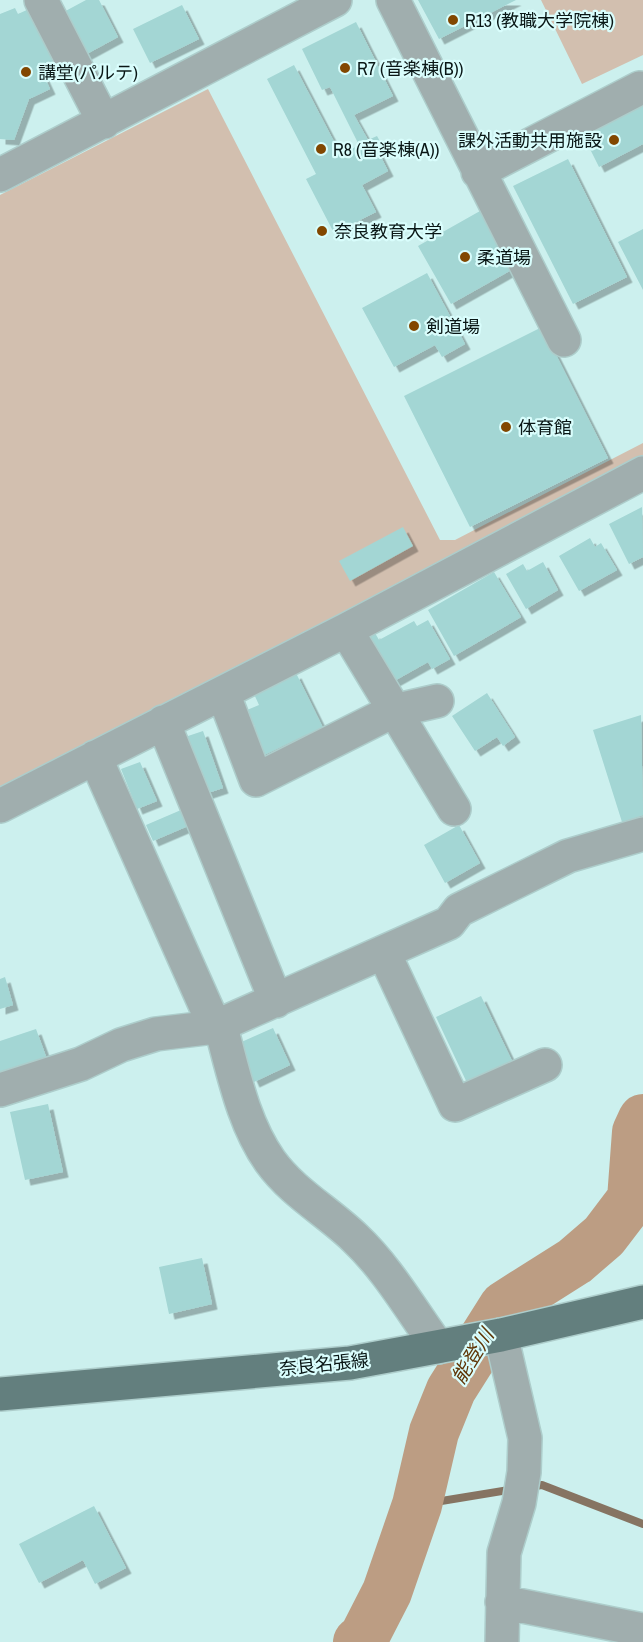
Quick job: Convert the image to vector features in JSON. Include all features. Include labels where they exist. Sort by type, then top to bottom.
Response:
[{"type":"main road","name":"奈良名張線","points":[[0,1394],[350,1363],[501,1335],[643,1302]]},
{"type":"street","points":[[41,0],[104,122]]},
{"type":"street","points":[[0,175],[335,0]]},
{"type":"street","points":[[393,0],[564,340]]},
{"type":"street","points":[[478,172],[640,88]]},
{"type":"street","points":[[0,806],[346,630],[643,473]]},
{"type":"street","points":[[346,630],[454,809]]},
{"type":"street","points":[[223,693],[256,780],[393,711],[437,701]]},
{"type":"street","points":[[163,722],[276,1001]]},
{"type":"street","points":[[95,757],[217,1025],[253,1132],[270,1161],[286,1181],[318,1210],[354,1237],[445,1345]]},
{"type":"street","points":[[0,1090],[81,1064],[121,1045],[156,1034],[217,1025],[449,923],[459,909],[568,856],[643,834]]},
{"type":"street","points":[[384,953],[455,1105],[545,1065]]},
{"type":"street","points":[[501,1335],[525,1438],[522,1488],[504,1554],[501,1642]]},
{"type":"street","points":[[502,1602],[643,1630]]},
{"type":"shaded area","points":[[541,0],[643,0],[643,55],[582,84]]},
{"type":"shaded area","points":[[208,89],[440,540],[455,540],[643,443],[643,462],[0,791],[0,195]]},
{"type":"building","points":[[86,0],[99,0],[118,37],[83,56],[60,14]]},
{"type":"building","name":"R13 (教職大学院棟)","points":[[418,0],[516,0],[439,39]]},
{"type":"building","points":[[182,5],[199,39],[150,63],[133,29]]},
{"type":"building","name":"講堂(パルテ)","points":[[15,8],[18,14],[29,9],[59,68],[44,76],[50,89],[29,99],[14,140],[0,139],[0,14]]},
{"type":"building","points":[[356,22],[393,96],[354,115],[368,140],[377,136],[383,147],[378,151],[388,171],[362,185],[376,212],[334,233],[306,179],[316,174],[267,79],[294,65],[341,155],[359,145],[330,87],[322,90],[302,49]]},
{"type":"building","name":"課外活動共用施設","points":[[643,104],[643,144],[599,167],[583,135]]},
{"type":"building","points":[[568,159],[627,277],[573,304],[513,186]]},
{"type":"building","name":"柔道場","points":[[480,211],[513,269],[451,304],[418,246]]},
{"type":"building","points":[[643,229],[643,290],[618,242]]},
{"type":"building","name":"剣道場","points":[[427,273],[465,344],[442,357],[435,345],[394,367],[362,308]]},
{"type":"building","name":"体育館","points":[[542,327],[608,458],[470,527],[404,396]]},
{"type":"building","points":[[642,507],[643,557],[629,564],[609,524]]},
{"type":"building","points":[[403,527],[413,546],[350,581],[339,561]]},
{"type":"building","points":[[590,538],[595,547],[601,543],[617,570],[579,591],[559,556]]},
{"type":"building","points":[[543,562],[558,590],[526,609],[506,574],[523,564],[527,571]]},
{"type":"building","points":[[494,572],[521,617],[454,656],[428,610]]},
{"type":"building","points":[[428,620],[450,659],[432,669],[428,662],[387,685],[362,641],[375,633],[379,640],[414,621],[417,626]]},
{"type":"building","points":[[296,673],[328,738],[312,746],[307,734],[260,757],[247,731],[255,727],[247,710],[259,705],[254,694]]},
{"type":"building","points":[[487,693],[515,737],[503,746],[497,737],[475,751],[452,716]]},
{"type":"building","points":[[641,715],[643,815],[622,822],[593,730]]},
{"type":"building","points":[[203,731],[223,788],[202,795],[182,738]]},
{"type":"building","points":[[140,762],[157,801],[137,809],[121,769]]},
{"type":"building","points":[[181,810],[188,826],[153,841],[146,825]]},
{"type":"building","points":[[459,825],[480,863],[445,883],[424,845]]},
{"type":"building","points":[[5,977],[13,1005],[0,1009],[0,979]]},
{"type":"building","points":[[481,996],[513,1063],[468,1085],[436,1017]]},
{"type":"building","points":[[273,1028],[290,1065],[254,1082],[237,1044]]},
{"type":"building","points":[[36,1029],[48,1062],[0,1078],[0,1041]]},
{"type":"building","points":[[48,1104],[63,1172],[25,1180],[10,1112]]},
{"type":"building","points":[[202,1258],[212,1304],[169,1314],[159,1267]]},
{"type":"building","points":[[94,1506],[126,1568],[95,1584],[83,1560],[39,1583],[19,1544]]},
{"type":"waterway","name":"能登川","points":[[358,1642],[364,1637],[387,1592],[417,1505],[434,1432],[451,1390],[504,1306],[575,1261],[604,1236],[632,1199],[637,1132],[643,1119]]},
{"type":"waterway","points":[[528,1487],[542,1485],[643,1524]]},
{"type":"waterway","points":[[417,1505],[515,1489]]},
{"type":"place","name":"R13 (教職大学院棟)","points":[[453,20]]},
{"type":"place","name":"R7 (音楽棟(B))","points":[[345,68]]},
{"type":"place","name":"講堂(パルテ)","points":[[26,72]]},
{"type":"place","name":"課外活動共用施設","points":[[614,140]]},
{"type":"place","name":"R8 (音楽棟(A))","points":[[321,149]]},
{"type":"place","name":"奈良教育大学","points":[[322,231]]},
{"type":"place","name":"柔道場","points":[[465,257]]},
{"type":"place","name":"剣道場","points":[[414,326]]},
{"type":"place","name":"体育館","points":[[506,427]]}]
